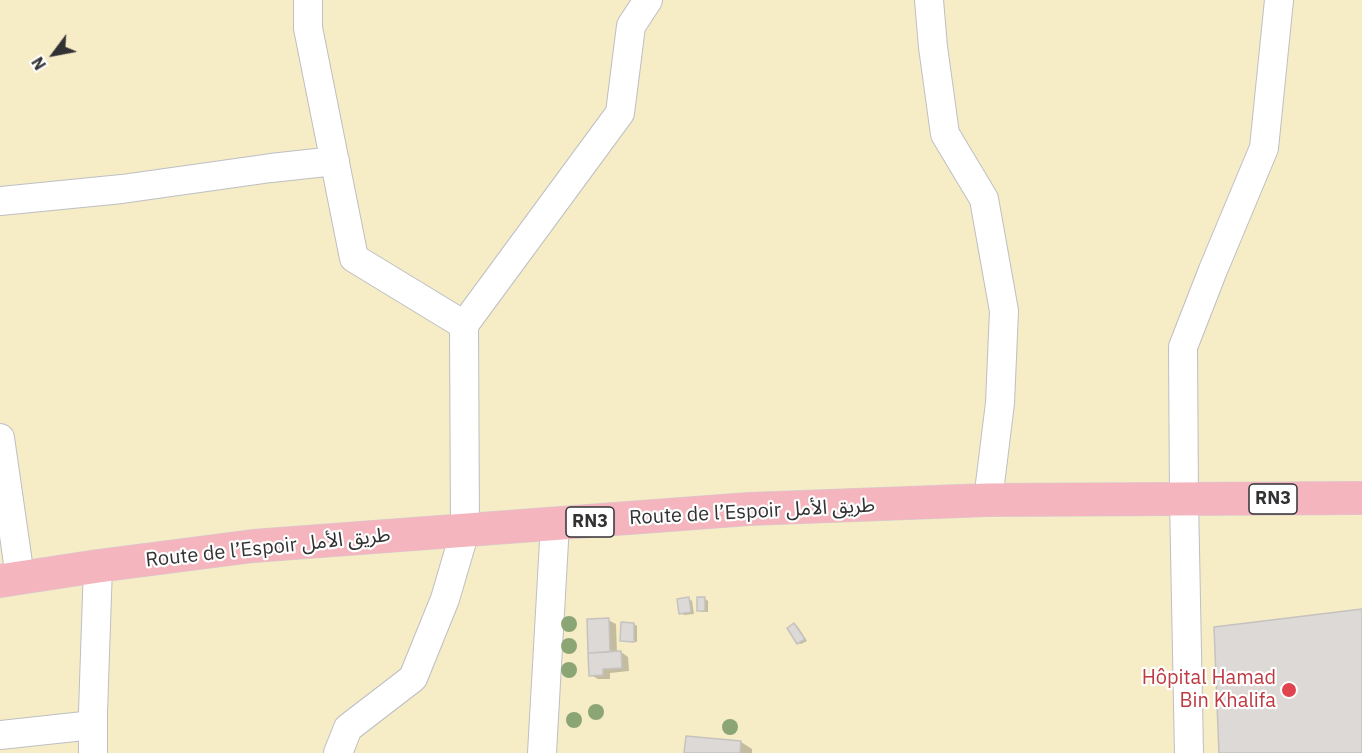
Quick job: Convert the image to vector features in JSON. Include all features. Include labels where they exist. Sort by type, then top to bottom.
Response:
[{"type":"highway","name":"RN3","points":[[1184,499],[1362,498]]},
{"type":"highway","name":"Route de l’Espoir طريق الأمل","points":[[10,579],[253,546],[749,510],[987,500],[1184,499]]},
{"type":"street","points":[[308,0],[308,28],[354,258],[464,325]]},
{"type":"street","points":[[338,753],[348,728],[413,678],[445,599],[465,531],[464,325],[620,114],[631,26],[648,0]]},
{"type":"street","points":[[929,0],[945,134],[984,199],[1004,311],[1000,403],[987,500]]},
{"type":"street","points":[[1189,753],[1183,347],[1264,148],[1279,0]]},
{"type":"street","points":[[0,201],[122,189],[335,161]]},
{"type":"street","points":[[0,438],[10,579]]},
{"type":"street","points":[[542,753],[555,524]]},
{"type":"street","points":[[93,753],[98,566]]},
{"type":"street","points":[[0,735],[93,725]]},
{"type":"sand","points":[[0,0],[1362,0],[1362,753],[0,753]]},
{"type":"building","points":[[689,597],[691,612],[679,614],[677,599]]},
{"type":"building","points":[[697,597],[705,597],[705,611],[697,611]]},
{"type":"building","name":"Hôpital Hamad Bin Khalifa","points":[[1362,609],[1362,753],[1219,753],[1214,627]]},
{"type":"building","points":[[609,618],[610,652],[588,653],[587,619]]},
{"type":"building","points":[[621,622],[634,623],[634,642],[620,641]]},
{"type":"building","points":[[794,623],[805,639],[797,644],[787,628]]},
{"type":"building","points":[[621,651],[622,668],[603,669],[603,675],[589,676],[588,653]]},
{"type":"building","points":[[686,736],[741,741],[740,753],[684,753]]},
{"type":"place","name":"Hôpital Hamad Bin Khalifa","points":[[1289,690]]}]
